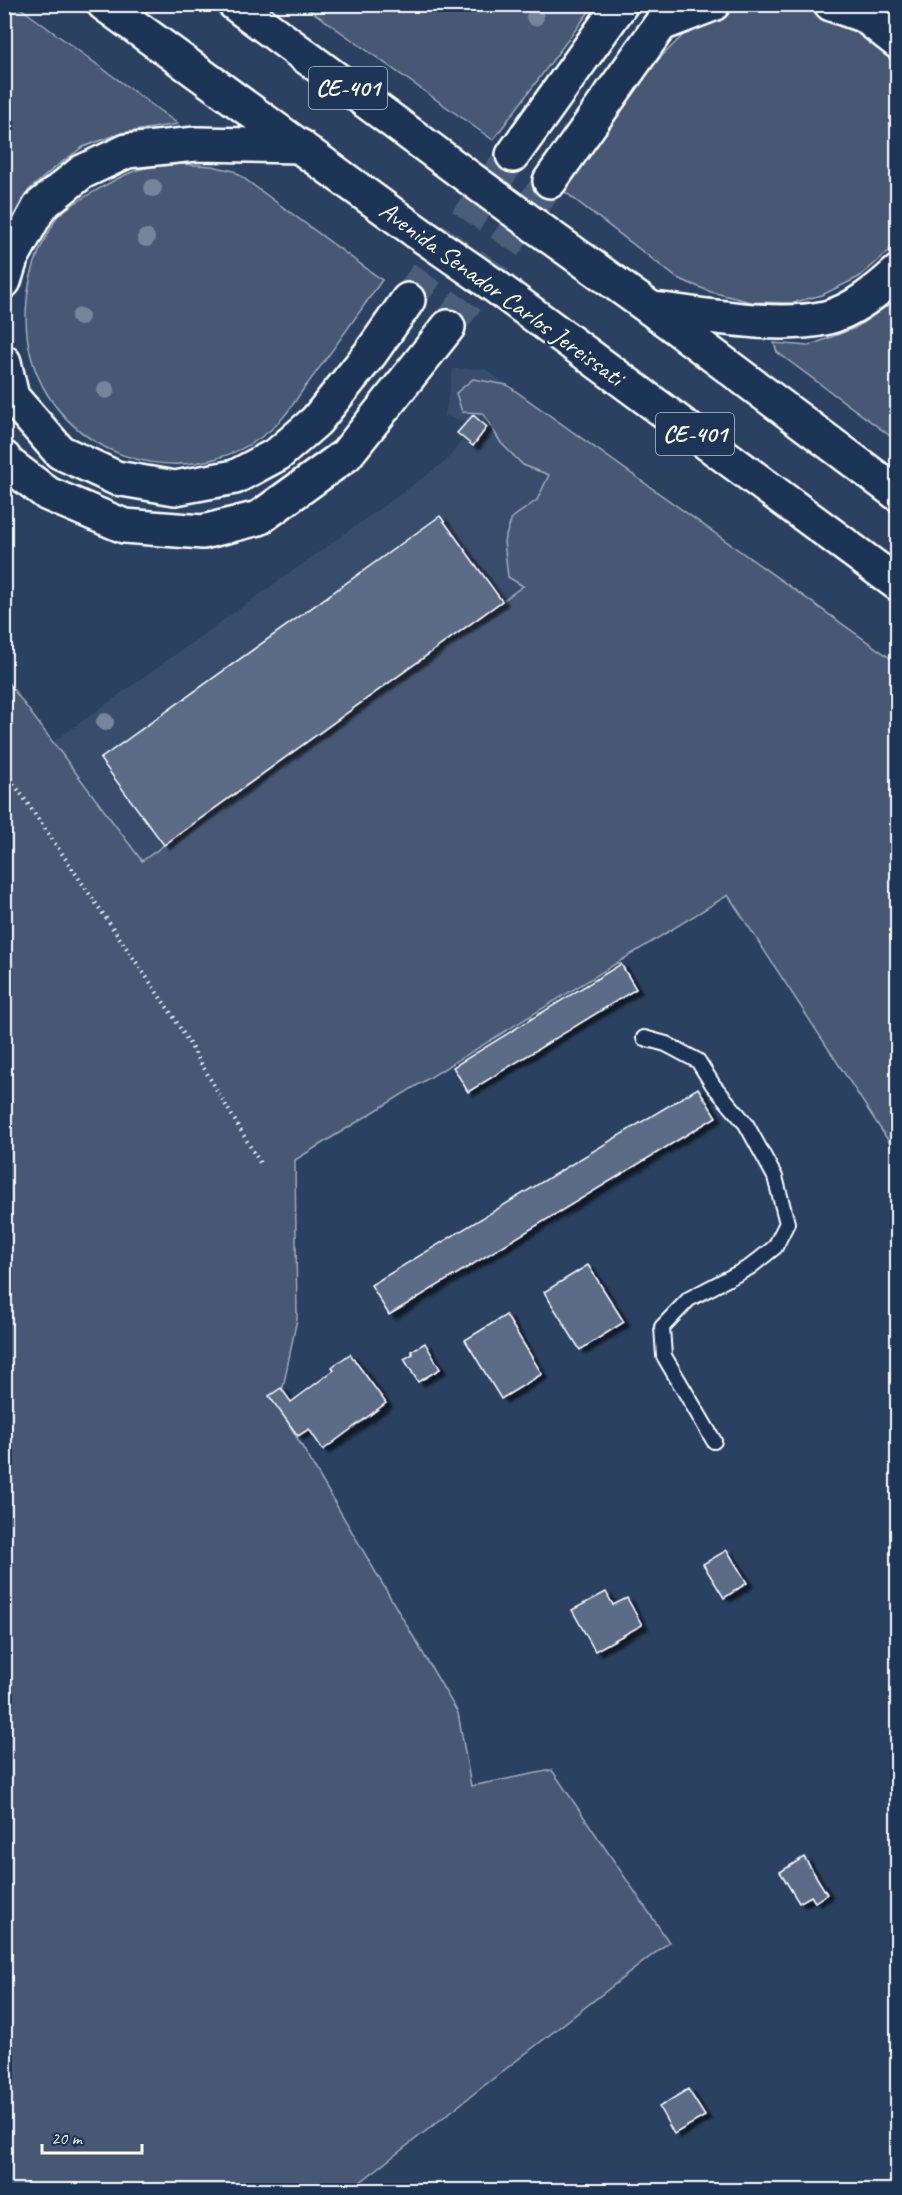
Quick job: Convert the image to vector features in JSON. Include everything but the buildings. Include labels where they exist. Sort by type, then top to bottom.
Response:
[{"type":"main road","name":"Avenida Senador Carlos Jereissati","points":[[104,4],[492,284],[897,584]]},
{"type":"main road","name":"CE-401","points":[[236,4],[897,494]]},
{"type":"main road","points":[[513,155],[621,4]]},
{"type":"main road","points":[[550,181],[668,14],[713,4]]},
{"type":"main road","points":[[831,4],[865,16],[897,42]]},
{"type":"main road","points":[[4,281],[11,259],[40,206],[82,172],[127,150],[196,144],[300,146]]},
{"type":"main road","points":[[650,309],[778,323],[826,318],[858,304],[897,272]]},
{"type":"main road","points":[[4,362],[12,397],[60,452],[116,478],[175,488],[235,477],[278,454],[316,421],[370,354],[408,300]]},
{"type":"main road","points":[[4,458],[7,463],[48,494],[124,526],[203,532],[259,518],[346,455],[448,327]]},
{"type":"lane","points":[[644,1038],[666,1044],[698,1061],[713,1085],[746,1124],[775,1177],[787,1223],[775,1247],[750,1267],[689,1299],[662,1327],[664,1356],[714,1441]]},
{"type":"path","points":[[4,769],[173,1016],[260,1163]]},
{"type":"shaded area","points":[[15,4],[178,124],[121,133],[83,147],[29,190],[5,232],[4,5]]},
{"type":"shaded area","points":[[303,5],[594,5],[493,140]]},
{"type":"shaded area","points":[[796,6],[850,24],[888,56],[897,72],[897,239],[889,251],[859,277],[822,295],[792,303],[751,302],[711,292],[677,278],[560,188],[655,63],[686,32],[735,9]]},
{"type":"shaded area","points":[[181,164],[212,166],[234,171],[382,280],[289,410],[274,427],[246,446],[216,459],[184,464],[152,462],[121,454],[92,440],[67,419],[46,392],[37,373],[30,353],[26,311],[28,290],[40,250],[54,222],[63,211],[132,172],[150,167]]},
{"type":"shaded area","points":[[897,299],[897,441],[777,352],[774,343],[808,346],[855,328]]},
{"type":"shaded area","points":[[453,369],[485,369],[872,646],[588,539],[142,861],[53,742],[445,462],[463,439],[457,433],[466,421],[445,416]]},
{"type":"shaded area","points":[[473,379],[507,385],[897,663],[897,1154],[728,895],[295,1160],[297,1319],[279,1407],[458,1713],[471,1786],[552,1770],[669,1942],[350,2190],[5,2190],[4,677],[142,861],[523,586],[508,577],[504,541],[512,518],[537,500],[549,475],[523,465],[501,443],[483,413],[462,412],[456,393]]},
{"type":"tunnel","points":[[408,300],[513,155]]},
{"type":"tunnel","points":[[448,327],[550,181]]}]
